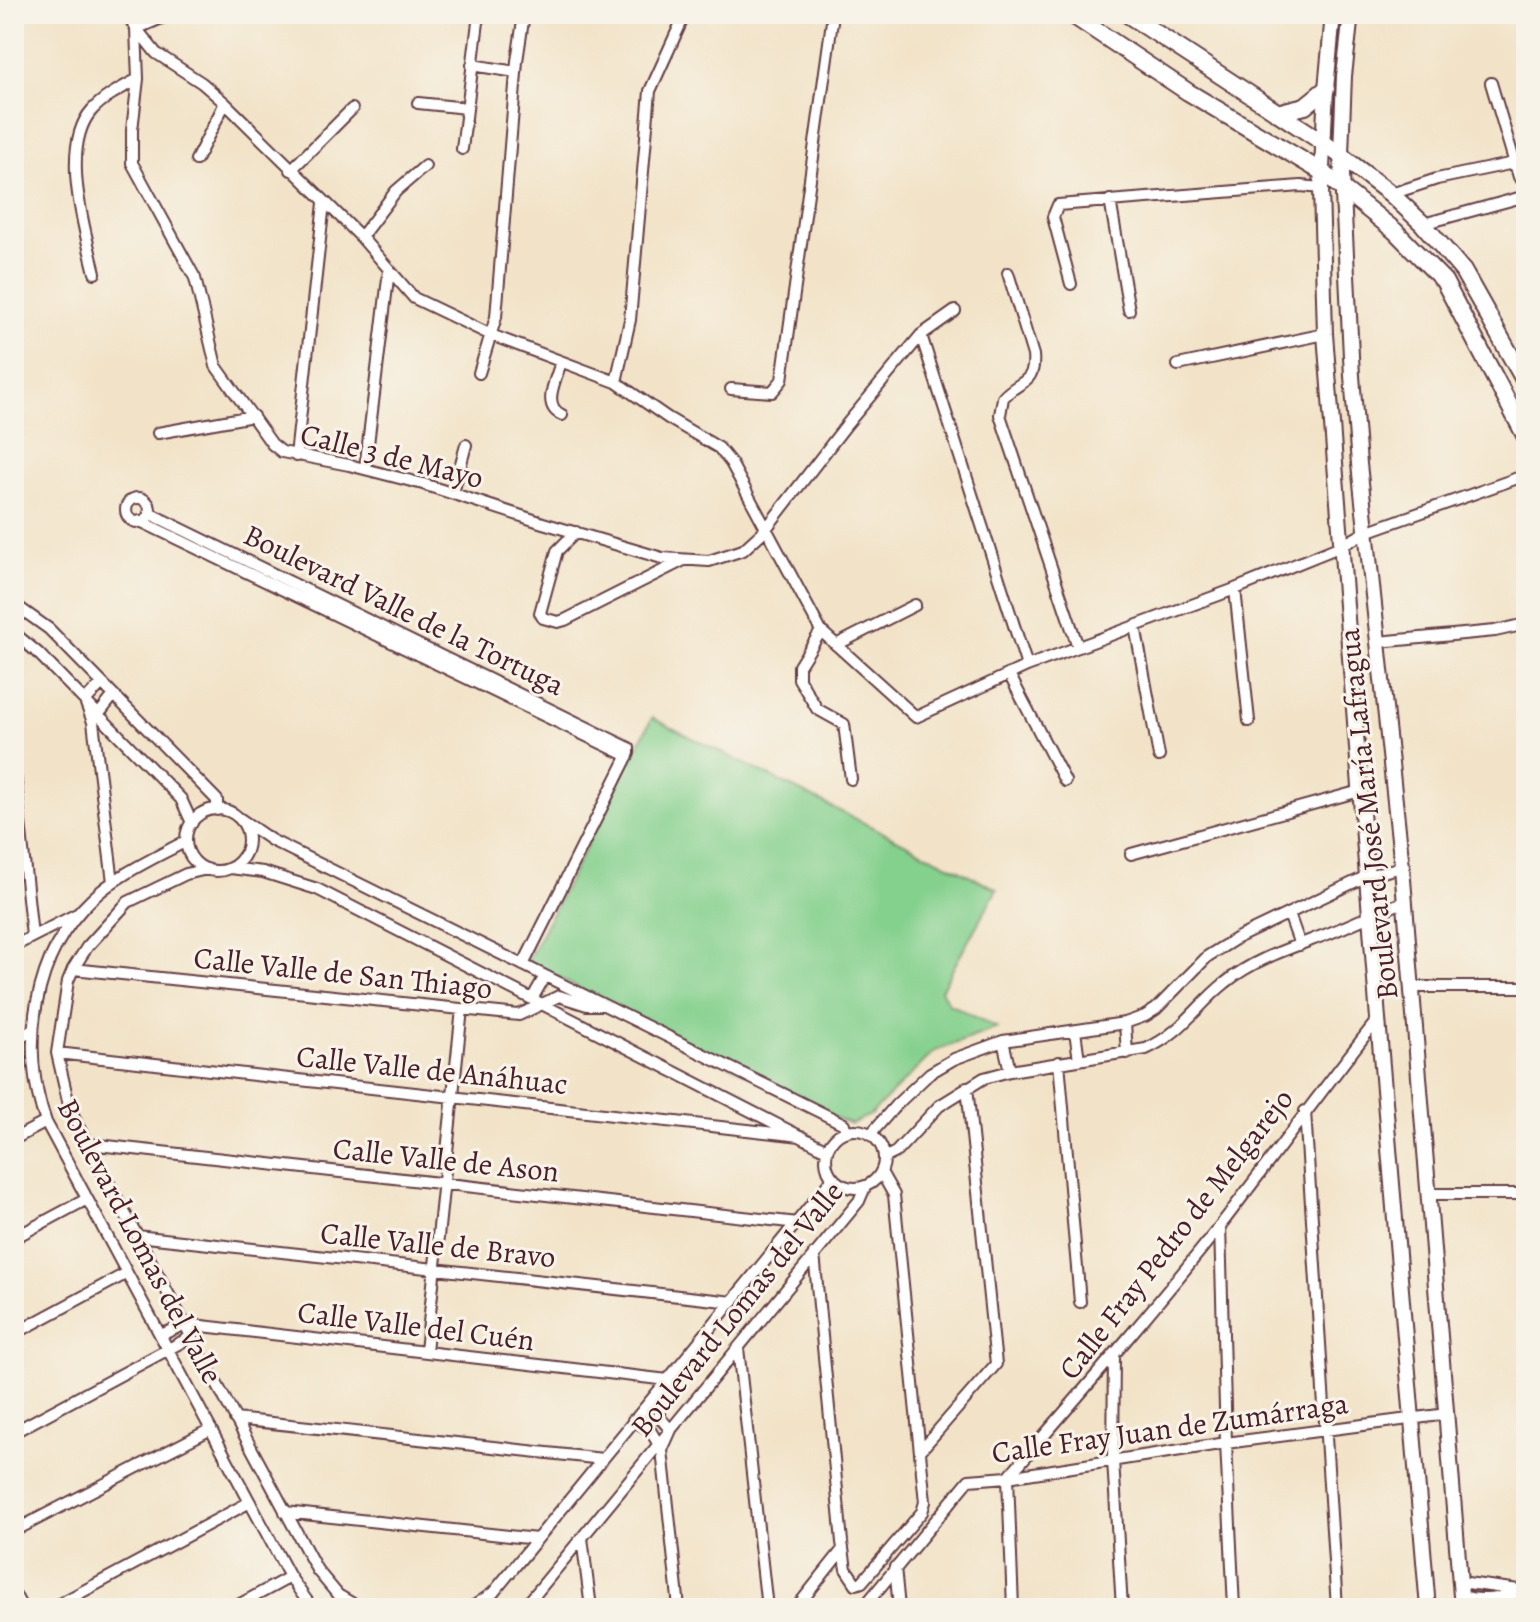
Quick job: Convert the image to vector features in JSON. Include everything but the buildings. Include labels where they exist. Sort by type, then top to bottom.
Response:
[{"type":"main road","points":[[1071,14],[1322,180],[1342,186],[1395,231],[1444,281],[1526,437]]},
{"type":"main road","points":[[1127,14],[1341,154],[1391,194],[1423,224],[1463,271],[1526,383]]},
{"type":"main road","name":"Boulevard José María Lafragua","points":[[1333,14],[1322,180],[1325,334],[1428,1608]]},
{"type":"main road","name":"Boulevard José María Lafragua","points":[[1351,14],[1344,76],[1341,154],[1352,376],[1402,867],[1461,1595]]},
{"type":"main road","points":[[1277,113],[1305,106],[1326,89]]},
{"type":"street","points":[[125,14],[167,61],[225,103],[361,237],[422,303],[491,335],[616,382],[719,448],[731,463],[821,631],[916,717],[1027,666],[1235,589],[1341,546],[1366,532],[1526,475]]},
{"type":"street","points":[[136,29],[171,14]]},
{"type":"street","points":[[462,149],[479,14]]},
{"type":"street","points":[[479,373],[496,317],[516,72],[524,14]]},
{"type":"street","points":[[616,382],[630,320],[650,91],[685,14]]},
{"type":"street","points":[[731,389],[772,392],[782,380],[833,14]]},
{"type":"street","name":"Calle 3 de Mayo","points":[[136,29],[138,79],[131,152],[136,174],[195,278],[216,366],[275,448],[296,456],[365,469],[453,493],[662,558],[709,561],[743,550],[765,530],[921,335],[955,311]]},
{"type":"street","points":[[472,65],[516,72]]},
{"type":"street","points":[[95,273],[85,228],[75,151],[82,125],[93,109],[138,79]]},
{"type":"street","points":[[1491,83],[1519,177]]},
{"type":"street","points":[[196,160],[225,103]]},
{"type":"street","points":[[418,103],[467,108]]},
{"type":"street","points":[[291,170],[352,109]]},
{"type":"street","points":[[1391,194],[1437,179],[1514,163]]},
{"type":"street","points":[[361,237],[396,191],[425,166]]},
{"type":"street","points":[[1071,284],[1053,217],[1054,209],[1060,205],[1301,186],[1322,180]]},
{"type":"street","points":[[1423,224],[1526,196]]},
{"type":"street","points":[[1110,200],[1129,310]]},
{"type":"street","points":[[296,456],[324,203]]},
{"type":"street","points":[[365,469],[389,270]]},
{"type":"street","points":[[1008,273],[1033,355],[1033,368],[1028,379],[1003,398],[1000,415],[1078,647]]},
{"type":"street","points":[[1178,365],[1325,334]]},
{"type":"street","points":[[921,335],[1027,666]]},
{"type":"street","points":[[561,362],[550,403],[553,410],[562,415]]},
{"type":"street","points":[[158,433],[253,416]]},
{"type":"street","points":[[453,493],[466,445]]},
{"type":"street","points":[[142,499],[148,505],[149,513],[140,521],[127,515],[126,511],[129,502],[142,499]]},
{"type":"street","name":"Boulevard Valle de la Tortuga","points":[[140,521],[628,756],[629,748],[625,744],[149,513]]},
{"type":"street","points":[[576,532],[557,551],[540,613],[543,618],[558,622],[565,620],[682,561]]},
{"type":"street","points":[[1235,589],[1249,721]]},
{"type":"street","points":[[14,604],[49,629],[217,800],[217,810]]},
{"type":"street","points":[[836,645],[915,605]]},
{"type":"street","points":[[1378,642],[1495,631],[1526,624]]},
{"type":"street","points":[[1135,626],[1159,756]]},
{"type":"street","points":[[821,631],[799,666],[799,679],[817,709],[844,724],[851,779]]},
{"type":"street","points":[[14,633],[38,653],[85,701],[96,718],[181,799],[192,823]]},
{"type":"street","points":[[1009,674],[1065,781]]},
{"type":"street","points":[[85,701],[102,683]]},
{"type":"street","points":[[113,882],[96,718],[114,695]]},
{"type":"street","points":[[523,965],[628,756]]},
{"type":"street","points":[[14,765],[32,936]]},
{"type":"street","points":[[1131,854],[1360,791]]},
{"type":"street","points":[[239,818],[245,825],[248,840],[246,852],[239,862],[217,871],[195,862],[188,852],[186,841],[192,823],[204,813],[217,810],[229,812],[239,818],[271,840],[844,1124],[846,1132]]},
{"type":"street","name":"Boulevard Lomas del Valle","points":[[186,841],[113,882],[78,913],[64,933],[49,966],[33,1016],[33,1060],[38,1101],[46,1122],[290,1577],[312,1608]]},
{"type":"street","points":[[870,1135],[930,1073],[975,1049],[1003,1041],[1125,1023],[1156,1009],[1208,956],[1237,938],[1367,876],[1402,867]]},
{"type":"street","name":"Boulevard Lomas del Valle","points":[[230,868],[263,872],[317,889],[827,1150]]},
{"type":"street","name":"Boulevard Lomas del Valle","points":[[207,869],[186,874],[128,902],[87,947],[68,981],[57,1053],[69,1105],[285,1512],[317,1570],[338,1595],[360,1608]]},
{"type":"street","points":[[884,1158],[896,1152],[939,1106],[967,1087],[1010,1071],[1127,1053],[1165,1041],[1223,984],[1250,965],[1404,902]]},
{"type":"street","points":[[14,946],[78,913]]},
{"type":"street","points":[[1289,914],[1300,945]]},
{"type":"street","name":"Calle Valle de San Thiago","points":[[73,969],[519,1015],[559,996],[587,1005],[603,1004]]},
{"type":"street","points":[[532,999],[545,976]]},
{"type":"street","points":[[1411,987],[1526,987]]},
{"type":"street","points":[[426,1351],[462,1009]]},
{"type":"street","name":"Calle Fray Pedro de Melgarejo","points":[[1008,1477],[1114,1356],[1220,1226],[1378,1019]]},
{"type":"street","points":[[1125,1023],[1127,1053]]},
{"type":"street","points":[[14,1040],[33,1030]]},
{"type":"street","points":[[1075,1031],[1079,1060]]},
{"type":"street","points":[[1003,1041],[1010,1071]]},
{"type":"street","name":"Calle Valle de Anáhuac","points":[[57,1053],[801,1136]]},
{"type":"street","points":[[1059,1062],[1080,1302]]},
{"type":"street","points":[[920,1451],[996,1364],[967,1087]]},
{"type":"street","points":[[1305,1111],[1337,1608]]},
{"type":"street","points":[[14,1139],[46,1122]]},
{"type":"street","points":[[846,1132],[870,1135],[880,1145],[884,1158],[881,1172],[865,1187],[848,1188],[833,1178],[826,1162],[827,1150],[846,1132]]},
{"type":"street","name":"Calle Valle de Ason","points":[[89,1144],[798,1223]]},
{"type":"street","points":[[814,1254],[843,1549],[846,1569],[856,1584],[862,1582],[922,1512],[925,1502],[894,1195],[881,1172]]},
{"type":"street","name":"Boulevard Lomas del Valle","points":[[471,1608],[493,1593],[833,1178]]},
{"type":"street","name":"Boulevard Lomas del Valle","points":[[524,1608],[661,1447],[671,1430],[859,1201],[865,1187]]},
{"type":"street","points":[[1429,1194],[1526,1194]]},
{"type":"street","points":[[14,1238],[87,1199]]},
{"type":"street","points":[[1220,1226],[1234,1608]]},
{"type":"street","name":"Calle Valle de Bravo","points":[[137,1236],[733,1302]]},
{"type":"street","points":[[14,1334],[127,1273]]},
{"type":"street","points":[[1526,1309],[1526,1328]]},
{"type":"street","points":[[161,1335],[185,1324]]},
{"type":"street","name":"Calle Valle del Cuén","points":[[185,1324],[668,1380]]},
{"type":"street","points":[[14,1432],[191,1337]]},
{"type":"street","points":[[738,1348],[767,1608]]},
{"type":"street","points":[[1114,1356],[1113,1460],[1122,1608]]},
{"type":"street","points":[[668,1380],[671,1390],[657,1413],[671,1430]]},
{"type":"street","name":"Calle Fray Juan de Zumárraga","points":[[863,1608],[969,1480],[1447,1414]]},
{"type":"street","points":[[235,1419],[603,1459]]},
{"type":"street","points":[[633,1420],[650,1430],[661,1447],[679,1608]]},
{"type":"street","points":[[16,1526],[211,1429]]},
{"type":"street","points":[[1008,1477],[1013,1608]]},
{"type":"street","points":[[57,1607],[250,1502]]},
{"type":"street","points":[[285,1512],[537,1539]]},
{"type":"street","points":[[582,1538],[591,1608]]},
{"type":"street","points":[[796,1608],[843,1549]]},
{"type":"street","points":[[895,1567],[899,1608]]},
{"type":"street","points":[[233,1608],[290,1577]]},
{"type":"street","points":[[1461,1595],[1470,1599],[1511,1596],[1523,1591]]},
{"type":"street","points":[[14,1593],[22,1608]]},
{"type":"green space","points":[[652,718],[997,889],[941,990],[948,1003],[997,1028],[935,1051],[870,1115],[851,1124],[527,962]]}]
